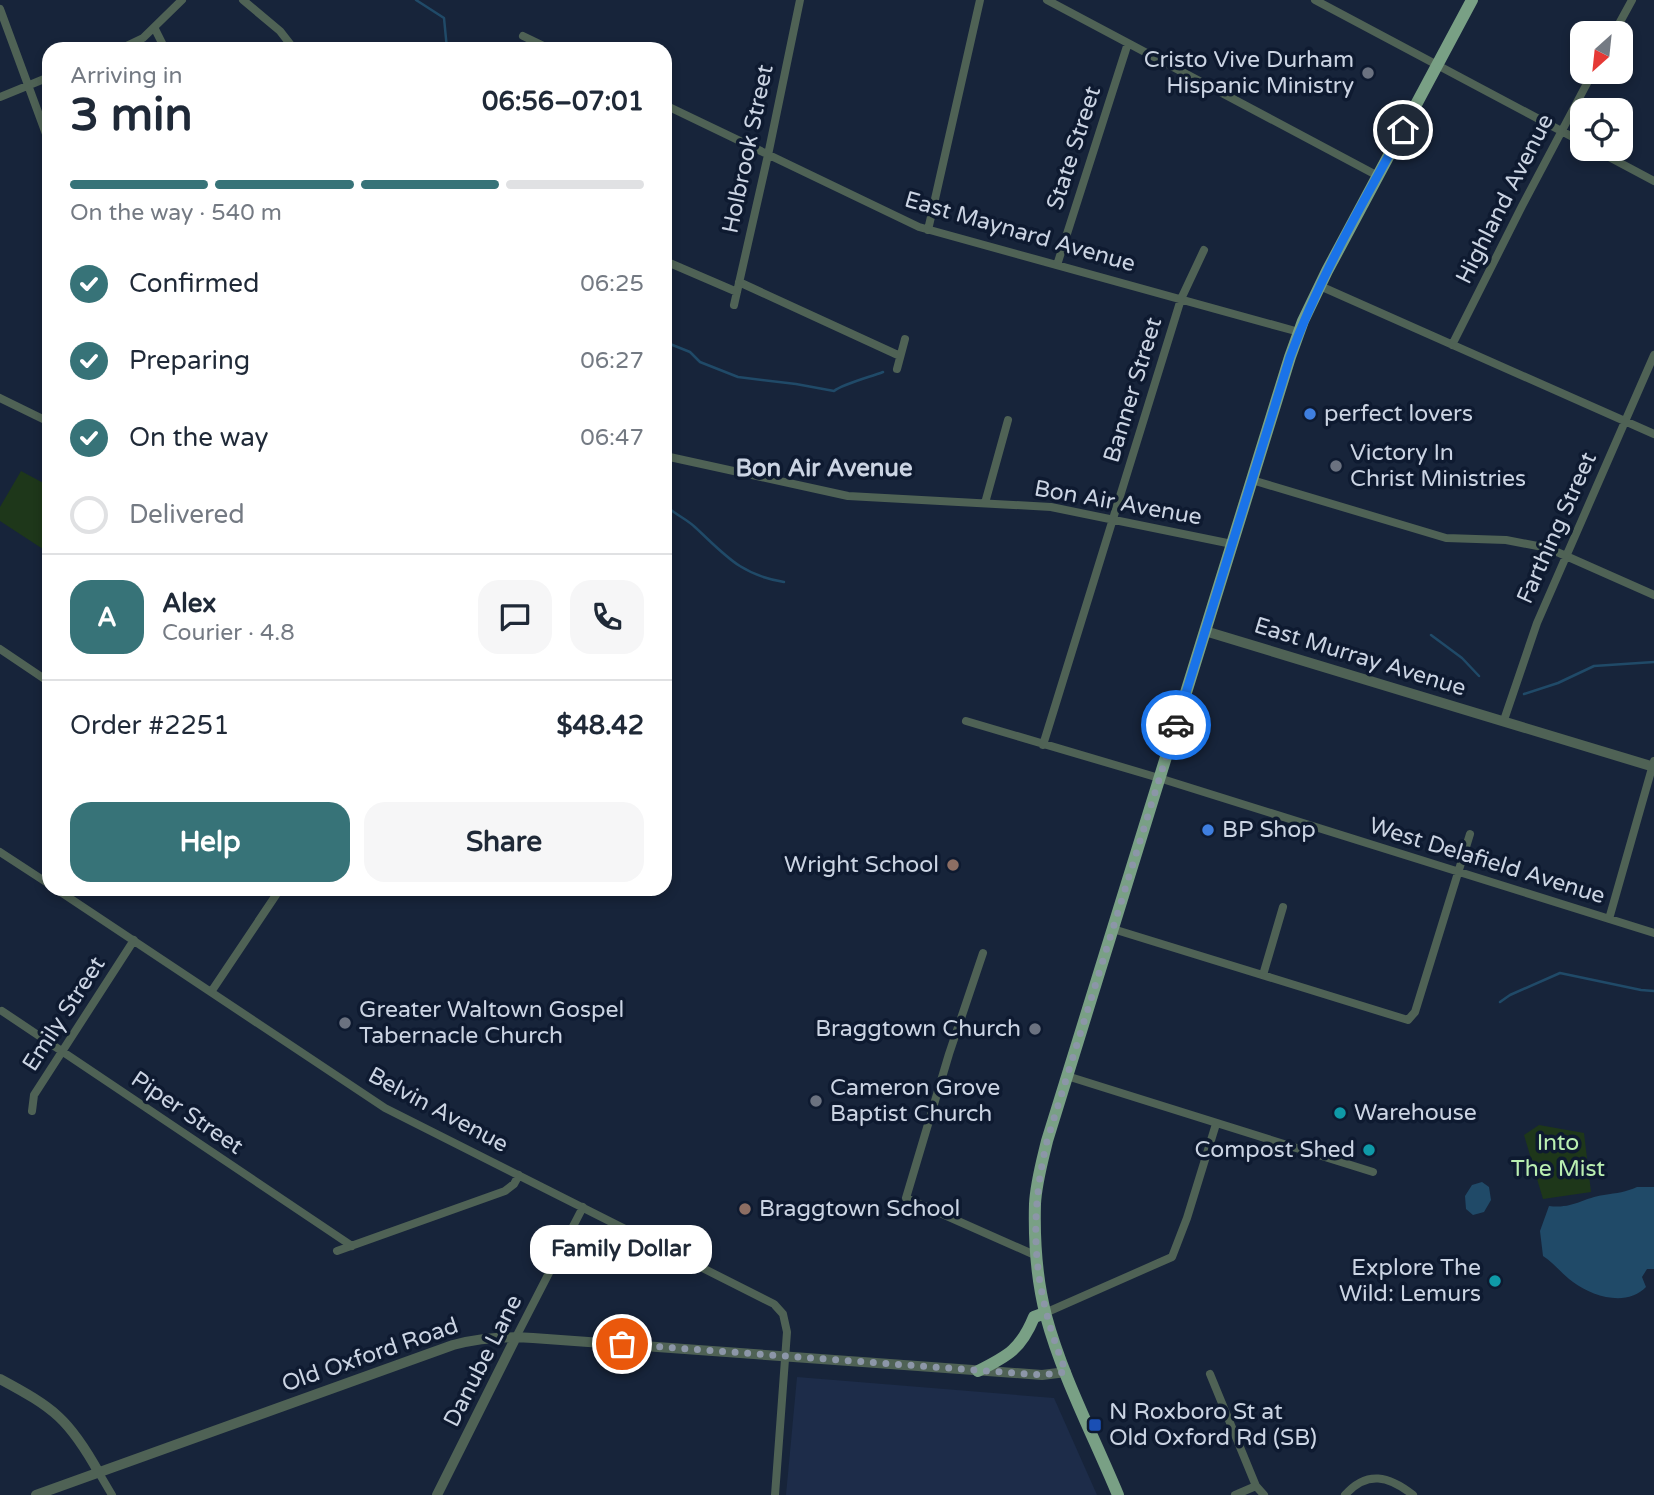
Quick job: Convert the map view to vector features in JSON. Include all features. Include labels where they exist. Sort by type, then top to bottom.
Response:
[{"type":"main road","points":[[1118,1495],[1066,1372],[1045,1313],[1037,1256],[1035,1204],[1038,1177],[1231,544],[1299,332],[1320,286],[1472,0]]},
{"type":"main road","points":[[978,1371],[1014,1351],[1034,1317],[1045,1313]]},
{"type":"street","points":[[135,42],[155,29],[182,0]]},
{"type":"street","points":[[243,0],[280,31],[289,42]]},
{"type":"street","name":"Holbrook Street","points":[[734,305],[800,0]]},
{"type":"street","points":[[928,230],[980,0]]},
{"type":"street","points":[[1047,0],[1378,176]]},
{"type":"street","points":[[1315,0],[1332,4],[1437,66],[1570,136]]},
{"type":"street","points":[[1621,21],[1632,0]]},
{"type":"street","points":[[0,9],[42,123]]},
{"type":"street","points":[[155,29],[162,42]]},
{"type":"street","points":[[523,36],[535,42]]},
{"type":"street","name":"State Street","points":[[1057,265],[1128,43]]},
{"type":"street","points":[[0,97],[42,80]]},
{"type":"street","name":"Highland Avenue","points":[[1452,345],[1586,84]]},
{"type":"street","name":"East Maynard Avenue","points":[[672,108],[873,207],[928,230],[1299,332]]},
{"type":"street","points":[[1616,161],[1654,181]]},
{"type":"street","name":"Banner Street","points":[[1044,745],[1181,299],[1204,250]]},
{"type":"street","points":[[672,264],[737,292]]},
{"type":"street","points":[[740,282],[900,356]]},
{"type":"street","points":[[1320,286],[1654,434]]},
{"type":"street","points":[[897,369],[905,339]]},
{"type":"street","name":"Farthing Street","points":[[1504,720],[1536,623],[1654,355]]},
{"type":"street","points":[[0,398],[42,419]]},
{"type":"street","points":[[985,503],[1008,420]]},
{"type":"street","name":"Bon Air Avenue","points":[[672,458],[848,496],[1051,507],[1231,544]]},
{"type":"street","points":[[1252,480],[1446,538],[1506,540],[1548,548],[1654,595]]},
{"type":"street","name":"East Murray Avenue","points":[[1205,631],[1653,765]]},
{"type":"street","points":[[0,649],[42,677]]},
{"type":"street","name":"West Delafield Avenue","points":[[966,721],[1159,778],[1654,933]]},
{"type":"street","points":[[1609,919],[1653,765]]},
{"type":"street","points":[[1113,929],[1408,1020],[1415,1012],[1470,834]]},
{"type":"street","points":[[0,852],[42,879]]},
{"type":"street","name":"Belvin Avenue","points":[[68,896],[385,1108],[774,1304],[786,1321],[786,1355],[775,1495]]},
{"type":"street","points":[[211,992],[275,896]]},
{"type":"street","points":[[1263,975],[1283,907]]},
{"type":"street","name":"Emily Street","points":[[32,1111],[34,1095],[134,940]]},
{"type":"street","points":[[983,953],[906,1198],[1037,1256]]},
{"type":"street","name":"Piper Street","points":[[2,1011],[64,1050],[70,1057],[352,1246]]},
{"type":"street","points":[[1067,1076],[1373,1172]]},
{"type":"street","points":[[1045,1313],[1172,1257],[1216,1124]]},
{"type":"street","points":[[337,1251],[505,1191],[519,1175]]},
{"type":"street","name":"Danube Lane","points":[[437,1495],[583,1207]]},
{"type":"street","name":"Old Oxford Road","points":[[36,1495],[55,1492],[99,1473],[453,1345],[494,1337],[786,1355],[1048,1376],[1066,1372]]},
{"type":"street","points":[[1210,1374],[1256,1486],[1264,1495]]},
{"type":"street","points":[[0,1379],[39,1401],[66,1422],[79,1438],[112,1495]]},
{"type":"street","points":[[1345,1495],[1366,1478],[1379,1478],[1413,1495]]},
{"type":"street","points":[[1235,1495],[1256,1486]]},
{"type":"shaded area","points":[[1482,1182],[1489,1187],[1491,1200],[1484,1212],[1473,1215],[1466,1209],[1465,1196],[1472,1185]]},
{"type":"shaded area","points":[[1637,1187],[1654,1187],[1654,1269],[1647,1269],[1642,1277],[1646,1287],[1638,1293],[1629,1297],[1610,1298],[1590,1292],[1573,1282],[1543,1256],[1540,1231],[1549,1206],[1572,1205],[1596,1196]]},
{"type":"shaded area","points":[[797,1377],[1054,1398],[1097,1495],[786,1495]]},
{"type":"green space","points":[[21,471],[42,482],[42,548],[0,521],[0,507]]},
{"type":"green space","name":"Into The Mist","points":[[1539,1125],[1584,1133],[1591,1192],[1543,1199],[1524,1135]]},
{"type":"waterway","points":[[416,0],[444,18],[446,42]]},
{"type":"waterway","points":[[672,345],[690,352],[700,362],[738,377],[834,391],[883,372]]},
{"type":"waterway","points":[[672,511],[735,563],[756,575],[784,582]]},
{"type":"waterway","points":[[1431,635],[1462,658],[1479,676]]},
{"type":"waterway","points":[[1524,694],[1558,683],[1594,666],[1654,662]]},
{"type":"waterway","points":[[1500,1002],[1560,973],[1654,991]]},
{"type":"way so far","points":[[622,1344],[1048,1376],[1066,1372],[1042,1300],[1035,1239],[1038,1177],[1176,725]]},
{"type":"place","name":"Cristo Vive Durham Hispanic Ministry","points":[[1368,73]]},
{"type":"place","name":"perfect lovers","points":[[1310,414]]},
{"type":"place","name":"Victory In Christ Ministries","points":[[1336,466]]},
{"type":"place","name":"BP Shop","points":[[1208,830]]},
{"type":"place","name":"Wright School","points":[[953,865]]},
{"type":"place","name":"Greater Waltown Gospel Tabernacle Church","points":[[345,1023]]},
{"type":"place","name":"Braggtown Church","points":[[1035,1029]]},
{"type":"place","name":"Cameron Grove Baptist Church","points":[[816,1101]]},
{"type":"place","name":"Warehouse","points":[[1340,1113]]},
{"type":"place","name":"Compost Shed","points":[[1369,1150]]},
{"type":"place","name":"Braggtown School","points":[[745,1209]]},
{"type":"place","name":"Explore The Wild: Lemurs","points":[[1495,1281]]},
{"type":"place","name":"Family Dollar","points":[[622,1344]]},
{"type":"place","name":"N Roxboro St at Old Oxford Rd (SB)","points":[[1095,1425]]},
{"type":"district","name":"Bon Air Avenue","points":[[824,468]]},
{"type":"route","points":[[1176,725],[1303,321],[1403,130]]}]
